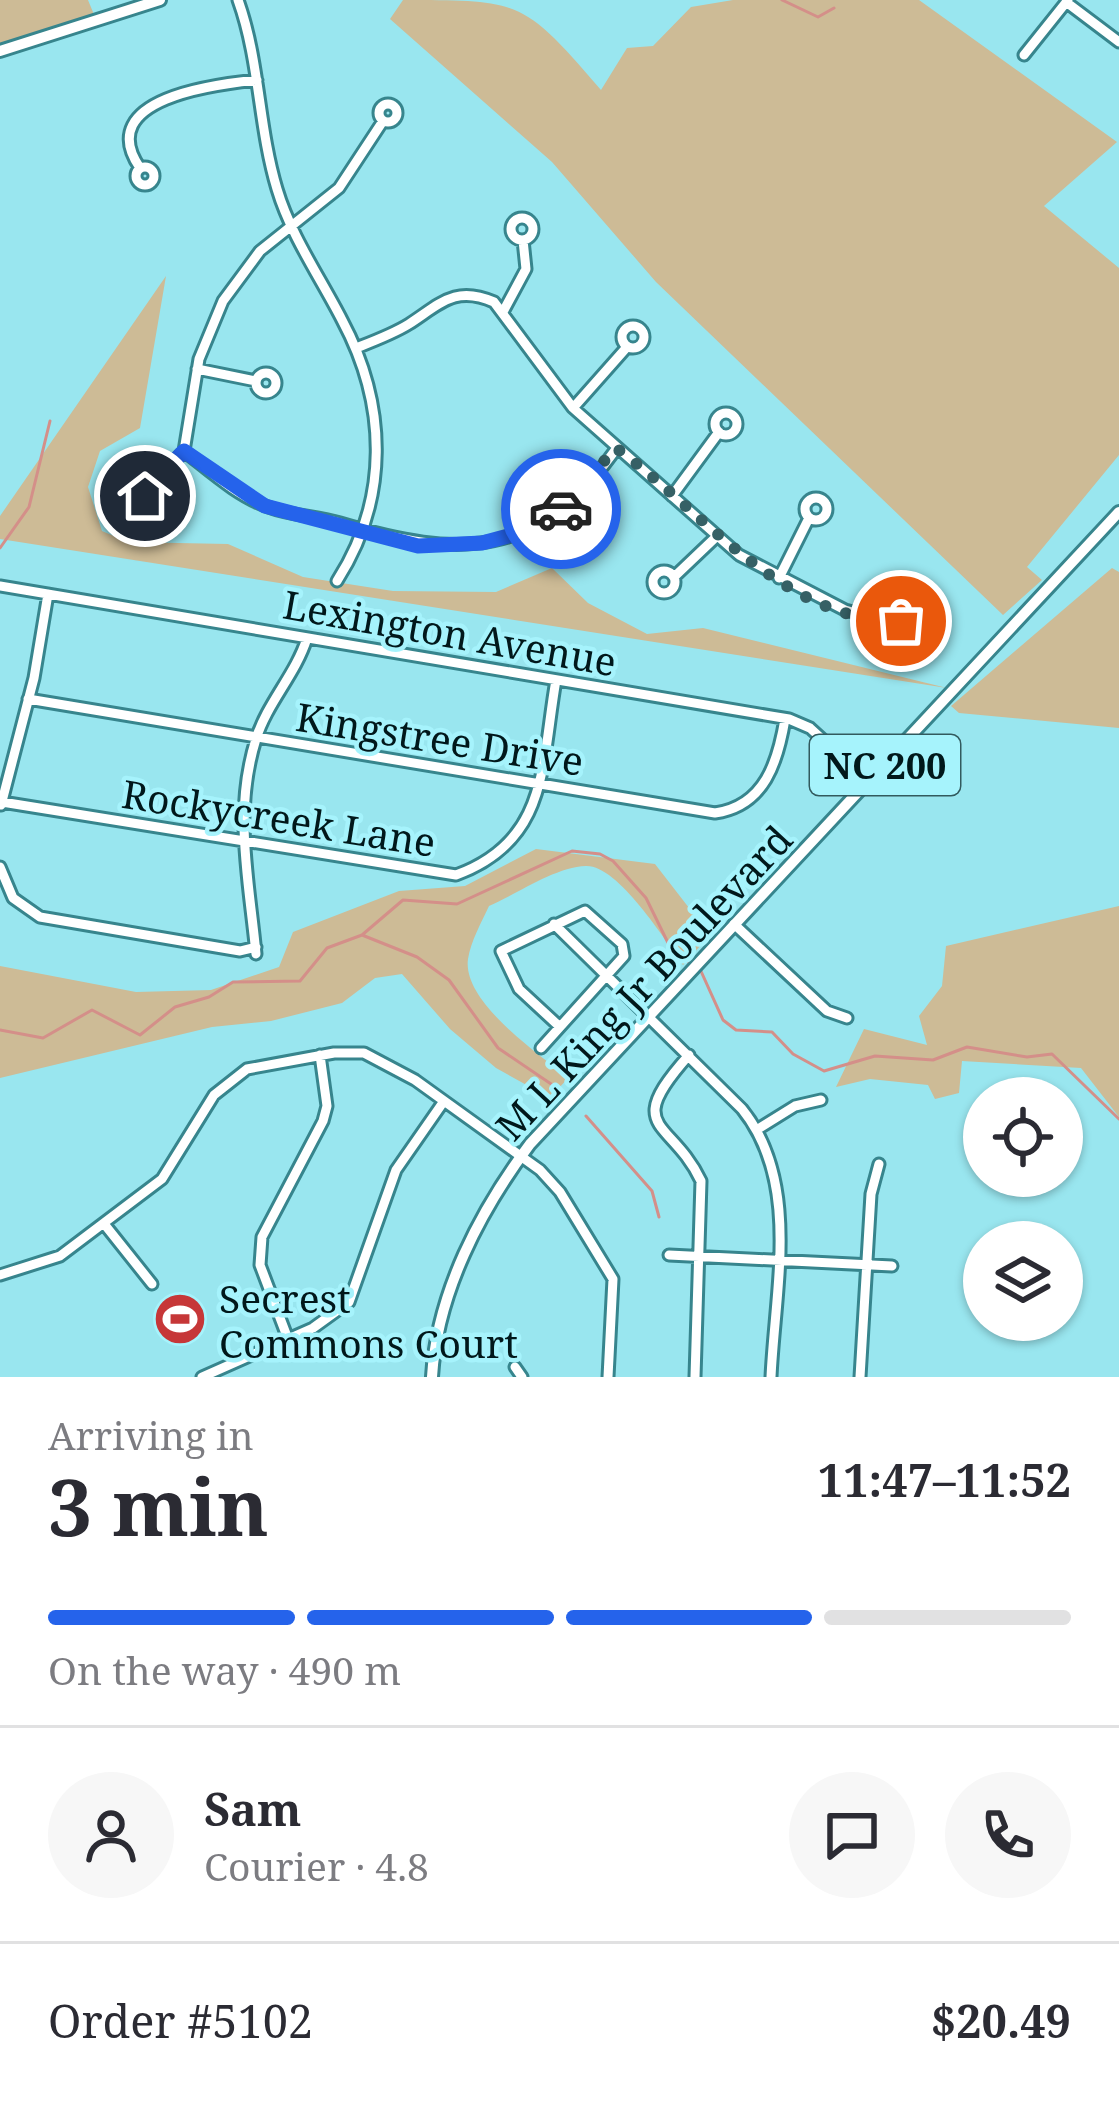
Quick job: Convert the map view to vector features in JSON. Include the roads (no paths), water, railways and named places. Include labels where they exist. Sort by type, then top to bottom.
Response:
[{"type":"main road","points":[[0,51],[160,0]]},
{"type":"main road","name":"M L King Jr Boulevard","points":[[432,1377],[440,1324],[462,1262],[520,1157],[1119,512]]},
{"type":"street","points":[[238,0],[269,157],[291,226],[356,348],[374,416],[379,472],[364,530],[337,581]]},
{"type":"street","points":[[1024,55],[1067,1],[1119,41]]},
{"type":"street","points":[[140,168],[131,149],[135,128],[156,103],[184,89],[257,80]]},
{"type":"street","points":[[157,479],[184,451],[197,369],[229,291],[260,251],[350,176],[383,122]]},
{"type":"street","points":[[504,310],[526,269],[524,240]]},
{"type":"street","points":[[356,348],[458,294],[478,295],[504,310],[573,408],[716,538],[778,578],[867,617],[901,621],[912,614]]},
{"type":"street","points":[[573,408],[627,347]]},
{"type":"street","points":[[197,369],[256,381]]},
{"type":"street","points":[[672,496],[719,432]]},
{"type":"street","points":[[184,451],[265,506],[418,546],[451,547],[512,535],[574,498],[616,448]]},
{"type":"street","points":[[778,578],[809,518]]},
{"type":"street","points":[[674,577],[716,538]]},
{"type":"street","name":"Lexington Avenue","points":[[0,586],[785,718],[810,728],[868,782]]},
{"type":"street","points":[[1,805],[48,594]]},
{"type":"street","points":[[0,867],[5,889],[40,916],[256,950],[242,842],[256,737],[307,638]]},
{"type":"street","name":"Rockycreek Lane","points":[[1,805],[456,875],[511,846],[524,830],[556,680]]},
{"type":"street","name":"Kingstree Drive","points":[[28,699],[728,811],[772,775],[785,718]]},
{"type":"street","points":[[541,1048],[608,975],[625,950],[589,912],[578,911],[503,946],[501,957],[519,989],[560,1027]]},
{"type":"street","points":[[554,924],[649,1014],[758,1129],[776,1170],[771,1377]]},
{"type":"street","points":[[734,924],[827,1011],[847,1018]]},
{"type":"street","points":[[0,1260],[1,1275],[60,1256],[105,1225],[162,1179],[227,1082],[247,1069],[320,1055],[381,1058],[520,1157],[560,1192],[613,1279],[608,1377]]},
{"type":"street","points":[[288,1339],[260,1265],[262,1237],[323,1121],[327,1106],[320,1055]]},
{"type":"street","points":[[689,1055],[658,1094],[655,1112],[663,1134],[701,1181],[694,1377]]},
{"type":"street","points":[[758,1129],[795,1106],[821,1100]]},
{"type":"street","points":[[202,1377],[335,1316],[349,1302],[396,1170],[443,1101]]},
{"type":"street","points":[[860,1377],[872,1182],[879,1164]]},
{"type":"street","points":[[105,1225],[152,1285]]},
{"type":"street","points":[[669,1255],[892,1266]]},
{"type":"waterway","points":[[782,0],[818,17],[834,8]]},
{"type":"waterway","points":[[0,548],[29,507],[50,421]]},
{"type":"waterway","points":[[362,935],[403,900],[457,904],[572,851],[600,854],[613,861],[646,898],[673,953],[700,969],[723,1020],[736,1030],[772,1032],[793,1054],[824,1071],[875,1056],[933,1060],[967,1047],[1027,1057],[1052,1054],[1119,1119]]},
{"type":"waterway","points":[[0,1030],[43,1038],[92,1010],[140,1035],[175,1007],[209,997],[233,982],[300,981],[327,948],[362,935],[417,957],[449,980],[498,1048],[557,1088]]},
{"type":"waterway","points":[[586,1116],[652,1191],[659,1217]]},
{"type":"place","name":"Secrest Commons Court","points":[[180,1319]]}]
